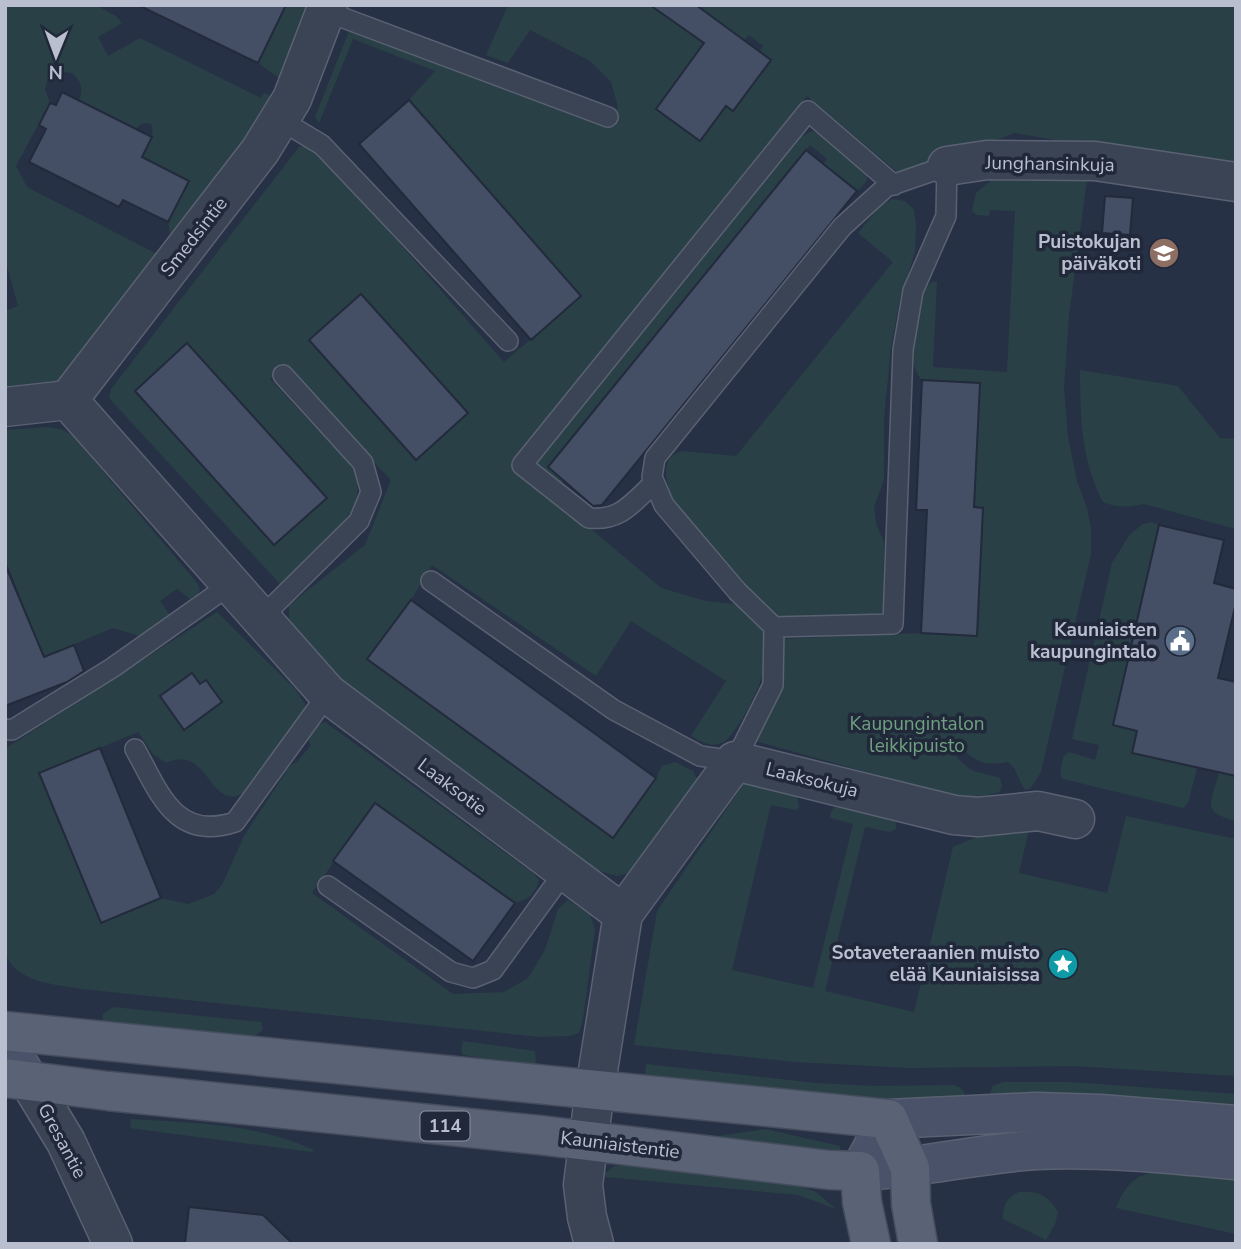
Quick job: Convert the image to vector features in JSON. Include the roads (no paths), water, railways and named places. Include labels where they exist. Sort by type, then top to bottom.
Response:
[{"type":"main road","points":[[5,1031],[888,1119],[1036,1112],[1100,1114],[1236,1125]]},
{"type":"main road","name":"Gresantie","points":[[5,1042],[17,1079]]},
{"type":"main road","name":"Kauniaistentie","points":[[17,1079],[829,1170],[910,1168],[980,1155],[1096,1148],[1236,1160]]},
{"type":"main road","points":[[888,1119],[910,1168],[911,1204],[918,1244]]},
{"type":"main road","points":[[871,1244],[862,1202],[860,1171],[888,1119]]},
{"type":"street","name":"Smedsintie","points":[[68,400],[260,151],[292,99],[327,8]]},
{"type":"street","name":"Junghansinkuja","points":[[947,166],[987,160],[1095,161],[1236,183]]},
{"type":"street","points":[[5,407],[68,400]]},
{"type":"street","name":"Laaksotie","points":[[68,400],[328,694],[623,914]]},
{"type":"street","points":[[594,1244],[583,1185],[587,1142],[623,914],[735,761]]},
{"type":"street","name":"Laaksokuja","points":[[735,761],[954,815],[978,817],[1038,811],[1075,819]]},
{"type":"street","name":"Gresantie","points":[[17,1079],[66,1142],[113,1244]]},
{"type":"lane","points":[[327,8],[608,117]]},
{"type":"lane","points":[[654,483],[620,515],[602,519],[589,518],[522,465],[808,111],[894,185]]},
{"type":"lane","points":[[279,119],[322,145],[508,341]]},
{"type":"lane","points":[[947,166],[946,216],[913,291],[903,350],[893,624],[774,627],[737,591],[664,505],[652,477],[655,458],[842,228],[886,187],[947,166]]},
{"type":"lane","points":[[261,618],[359,521],[371,492],[363,463],[283,375]]},
{"type":"lane","points":[[432,581],[614,710],[700,756],[735,761],[773,684],[774,627]]},
{"type":"lane","points":[[5,729],[12,730],[112,668],[231,584]]},
{"type":"lane","points":[[135,748],[165,804],[193,825],[216,828],[235,822],[328,694]]},
{"type":"lane","points":[[328,886],[451,972],[473,978],[493,970],[565,871]]},
{"type":"place","name":"Puistokujan päiväkoti","points":[[1164,253]]},
{"type":"place","name":"Kauniaisten kaupungintalo","points":[[1180,641]]},
{"type":"place","name":"Sotaveteraanien muisto elää Kauniaisissa","points":[[1063,964]]},
{"type":"park label","name":"Kaupungintalon leikkipuisto","points":[[917,735]]}]
